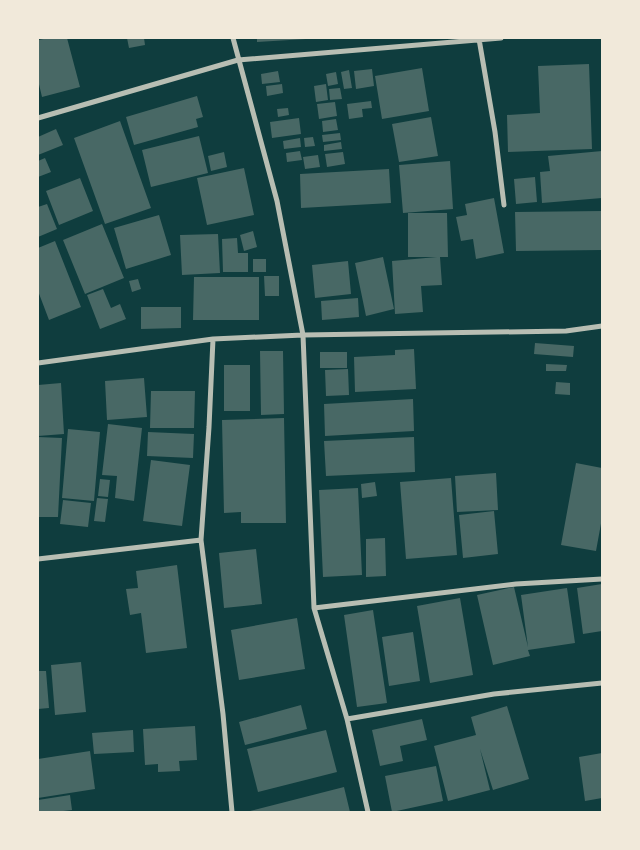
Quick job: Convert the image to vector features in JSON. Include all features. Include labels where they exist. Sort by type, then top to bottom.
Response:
[{"type":"street","points":[[233,38],[277,201],[303,335],[314,608],[347,719],[368,812]]},
{"type":"street","points":[[38,118],[238,60],[501,38]]},
{"type":"street","points":[[479,39],[495,132],[504,205]]},
{"type":"street","points":[[38,363],[213,339],[303,335],[566,331],[602,326]]},
{"type":"street","points":[[213,339],[201,540],[223,714],[232,812]]},
{"type":"street","points":[[38,559],[201,540]]},
{"type":"street","points":[[314,608],[516,584],[602,578]]},
{"type":"street","points":[[347,719],[427,707],[494,694],[602,683]]},
{"type":"building","points":[[67,38],[80,87],[42,97],[38,80],[38,40]]},
{"type":"building","points":[[127,38],[144,38],[145,45],[129,48]]},
{"type":"building","points":[[257,38],[306,38],[306,39],[257,42]]},
{"type":"building","points":[[589,64],[592,149],[508,152],[507,115],[540,113],[538,66]]},
{"type":"building","points":[[422,68],[429,111],[382,119],[375,76]]},
{"type":"building","points":[[372,69],[374,86],[356,89],[354,71]]},
{"type":"building","points":[[349,70],[352,88],[344,89],[341,72]]},
{"type":"building","points":[[278,71],[280,82],[262,84],[261,74]]},
{"type":"building","points":[[336,72],[338,84],[328,86],[326,74]]},
{"type":"building","points":[[282,84],[283,93],[267,96],[266,86]]},
{"type":"building","points":[[326,84],[328,100],[316,102],[314,86]]},
{"type":"building","points":[[340,88],[342,99],[330,100],[329,89]]},
{"type":"building","points":[[197,96],[203,117],[196,119],[198,127],[134,145],[126,117]]},
{"type":"building","points":[[371,101],[372,108],[362,109],[363,117],[349,119],[347,104]]},
{"type":"building","points":[[335,102],[337,116],[319,119],[317,104]]},
{"type":"building","points":[[288,108],[289,115],[278,117],[277,109]]},
{"type":"building","points":[[431,117],[438,156],[399,162],[392,124]]},
{"type":"building","points":[[299,118],[301,134],[272,138],[270,122]]},
{"type":"building","points":[[336,119],[338,130],[323,132],[322,121]]},
{"type":"building","points":[[120,121],[151,208],[105,224],[74,138]]},
{"type":"building","points":[[56,129],[63,145],[38,155],[38,137]]},
{"type":"building","points":[[340,133],[341,140],[323,142],[322,135]]},
{"type":"building","points":[[199,136],[208,173],[151,187],[142,150]]},
{"type":"building","points":[[313,137],[315,146],[305,147],[304,138]]},
{"type":"building","points":[[300,138],[301,147],[284,149],[283,141]]},
{"type":"building","points":[[341,142],[342,149],[324,151],[324,145]]},
{"type":"building","points":[[300,151],[302,160],[287,162],[286,153]]},
{"type":"building","points":[[602,151],[602,198],[542,203],[540,172],[550,171],[548,156]]},
{"type":"building","points":[[224,152],[227,167],[211,171],[208,156]]},
{"type":"building","points":[[343,152],[345,164],[327,167],[325,154]]},
{"type":"building","points":[[318,155],[320,167],[305,169],[303,157]]},
{"type":"building","points":[[45,158],[51,172],[38,177],[38,161]]},
{"type":"building","points":[[450,161],[453,209],[403,213],[399,165]]},
{"type":"building","points":[[244,168],[254,215],[207,225],[197,178]]},
{"type":"building","points":[[389,169],[391,203],[301,208],[300,174]]},
{"type":"building","points":[[535,177],[537,202],[516,204],[514,179]]},
{"type":"building","points":[[80,178],[93,211],[59,225],[46,191]]},
{"type":"building","points":[[494,198],[504,253],[476,259],[473,239],[461,241],[456,217],[467,215],[465,204]]},
{"type":"building","points":[[47,204],[57,229],[38,237],[38,207]]},
{"type":"building","points":[[602,211],[602,250],[516,251],[515,212]]},
{"type":"building","points":[[408,213],[447,213],[448,257],[440,257],[442,285],[421,286],[423,312],[395,314],[392,261],[437,257],[408,257]]},
{"type":"building","points":[[159,215],[171,255],[126,269],[114,228]]},
{"type":"building","points":[[102,224],[124,278],[85,294],[63,240]]},
{"type":"building","points":[[253,231],[257,247],[244,251],[240,235]]},
{"type":"building","points":[[218,234],[220,273],[182,275],[180,235]]},
{"type":"building","points":[[237,238],[238,253],[248,253],[248,272],[223,272],[222,239]]},
{"type":"building","points":[[55,241],[81,307],[49,320],[38,291],[38,248]]},
{"type":"building","points":[[383,257],[394,309],[366,316],[355,263]]},
{"type":"building","points":[[253,259],[266,259],[266,272],[253,272]]},
{"type":"building","points":[[348,261],[351,294],[315,298],[312,265]]},
{"type":"building","points":[[264,276],[279,276],[279,296],[265,296]]},
{"type":"building","points":[[194,277],[259,277],[259,320],[193,320]]},
{"type":"building","points":[[138,279],[141,289],[132,292],[129,281]]},
{"type":"building","points":[[103,289],[111,308],[120,304],[126,319],[100,329],[87,295]]},
{"type":"building","points":[[358,298],[359,317],[322,320],[321,301]]},
{"type":"building","points":[[141,307],[181,307],[181,328],[141,329]]},
{"type":"building","points":[[535,343],[574,346],[573,357],[534,354]]},
{"type":"building","points":[[414,349],[416,389],[355,392],[354,357],[395,355],[395,350]]},
{"type":"building","points":[[260,351],[283,351],[284,414],[261,415]]},
{"type":"building","points":[[320,352],[347,352],[347,368],[320,368]]},
{"type":"building","points":[[546,364],[567,365],[566,371],[546,371]]},
{"type":"building","points":[[224,365],[250,365],[250,411],[224,411]]},
{"type":"building","points":[[348,369],[349,395],[326,396],[325,370]]},
{"type":"building","points":[[144,378],[147,417],[107,420],[105,381]]},
{"type":"building","points":[[556,382],[570,383],[570,395],[555,394]]},
{"type":"building","points":[[61,383],[64,434],[38,436],[38,385]]},
{"type":"building","points":[[151,391],[195,391],[194,428],[150,428]]},
{"type":"building","points":[[413,399],[414,431],[325,436],[324,404]]},
{"type":"building","points":[[284,418],[286,523],[241,523],[241,512],[224,513],[222,420]]},
{"type":"building","points":[[108,424],[142,428],[134,501],[115,498],[117,476],[102,475]]},
{"type":"building","points":[[68,429],[100,432],[94,501],[62,498]]},
{"type":"building","points":[[148,432],[194,434],[193,458],[147,456]]},
{"type":"building","points":[[38,437],[62,438],[58,517],[38,517]]},
{"type":"building","points":[[414,437],[415,472],[326,476],[324,441]]},
{"type":"building","points":[[151,460],[190,465],[182,526],[143,521]]},
{"type":"building","points":[[576,463],[602,468],[602,518],[596,551],[561,545]]},
{"type":"building","points":[[496,473],[498,510],[457,512],[455,476]]},
{"type":"building","points":[[451,478],[457,555],[406,559],[400,482]]},
{"type":"building","points":[[100,479],[110,480],[108,497],[98,496]]},
{"type":"building","points":[[375,482],[377,496],[362,498],[361,484]]},
{"type":"building","points":[[358,488],[362,575],[323,577],[319,490]]},
{"type":"building","points":[[97,498],[108,499],[105,522],[94,521]]},
{"type":"building","points":[[63,500],[91,503],[88,527],[60,524]]},
{"type":"building","points":[[494,511],[498,554],[463,558],[459,515]]},
{"type":"building","points":[[385,538],[386,576],[366,577],[366,539]]},
{"type":"building","points":[[256,549],[262,604],[224,608],[219,553]]},
{"type":"building","points":[[177,565],[187,648],[146,653],[141,613],[130,615],[126,589],[138,588],[136,571]]},
{"type":"building","points":[[602,584],[602,631],[583,634],[577,588]]},
{"type":"building","points":[[514,587],[528,647],[521,595],[567,588],[575,643],[528,650],[530,656],[493,665],[477,595]]},
{"type":"building","points":[[460,598],[473,675],[430,683],[417,606]]},
{"type":"building","points":[[373,610],[387,703],[357,707],[344,615]]},
{"type":"building","points":[[297,618],[305,669],[239,680],[231,630]]},
{"type":"building","points":[[413,632],[420,681],[389,686],[382,637]]},
{"type":"building","points":[[81,662],[86,712],[55,715],[51,665]]},
{"type":"building","points":[[38,671],[46,671],[49,708],[38,709]]},
{"type":"building","points":[[301,705],[307,729],[245,745],[239,722]]},
{"type":"building","points":[[507,706],[529,779],[493,790],[480,749],[490,790],[448,801],[434,746],[476,735],[471,717]]},
{"type":"building","points":[[422,719],[427,740],[400,746],[403,761],[380,766],[372,730]]},
{"type":"building","points":[[195,726],[197,760],[179,761],[180,771],[158,772],[158,764],[145,765],[143,729]]},
{"type":"building","points":[[133,730],[134,752],[94,754],[92,733]]},
{"type":"building","points":[[326,730],[337,772],[258,792],[247,749]]},
{"type":"building","points":[[90,751],[95,789],[38,798],[38,759]]},
{"type":"building","points":[[602,753],[602,798],[585,801],[579,757]]},
{"type":"building","points":[[436,766],[443,801],[392,812],[385,776]]},
{"type":"building","points":[[344,787],[350,812],[250,812],[250,811]]},
{"type":"building","points":[[70,795],[72,810],[38,812],[38,800]]}]
